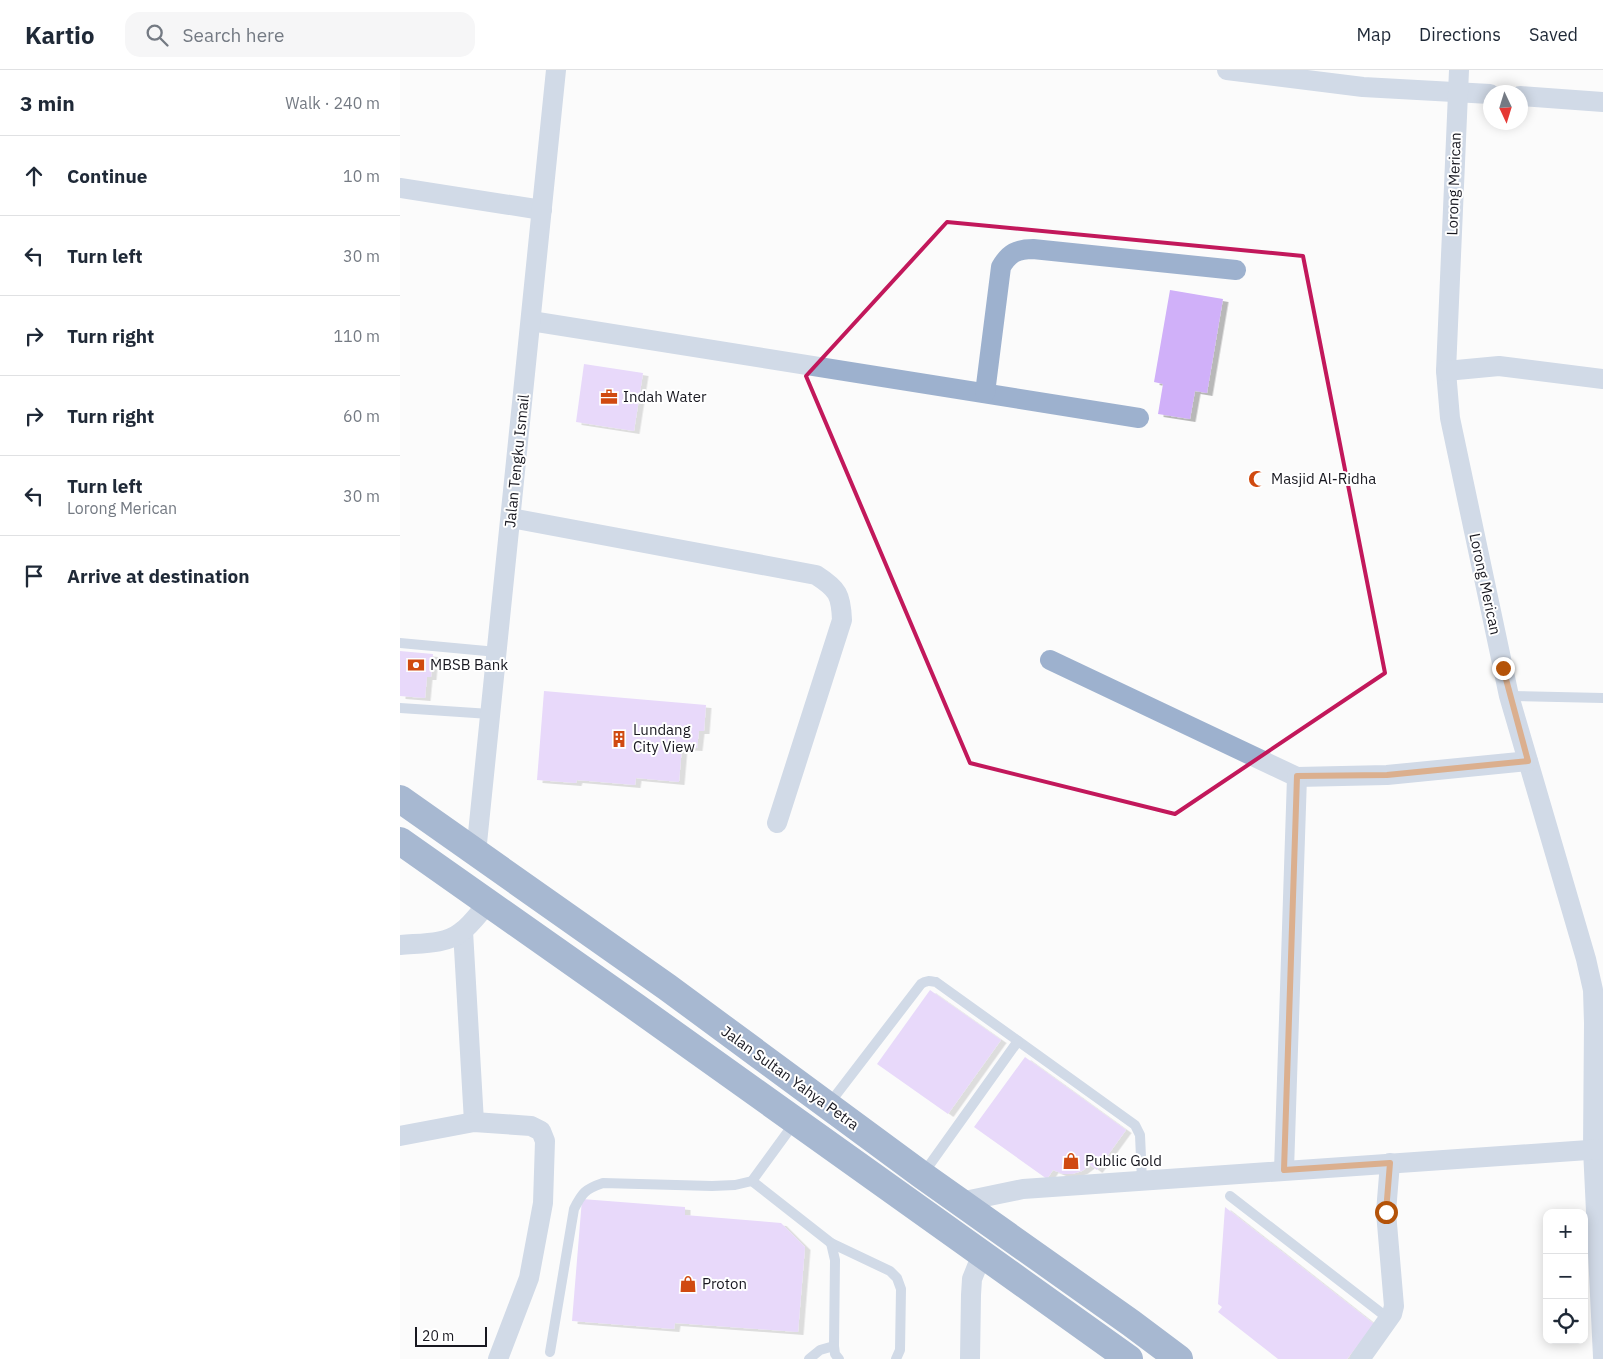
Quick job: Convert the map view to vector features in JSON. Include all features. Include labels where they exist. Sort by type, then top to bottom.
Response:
[{"type":"highway","name":"Jalan Sultan Yahya Petra","points":[[400,799],[667,987],[922,1175],[1179,1359]]},
{"type":"highway","name":"Jalan Sultan Yahya Petra","points":[[400,841],[1129,1359]]},
{"type":"street","name":"Jalan Tengku Ismail","points":[[476,853],[556,70]]},
{"type":"street","points":[[1227,70],[1363,87],[1483,94]]},
{"type":"street","name":"Lorong Merican","points":[[1459,70],[1446,371],[1450,418],[1509,696],[1586,959],[1593,990],[1603,1357]]},
{"type":"street","points":[[1528,97],[1603,102]]},
{"type":"street","points":[[400,188],[542,210]]},
{"type":"street","points":[[985,393],[1001,267],[1006,258],[1013,252],[1033,249],[1236,270]]},
{"type":"street","points":[[531,321],[1139,418]]},
{"type":"street","points":[[1446,371],[1499,366],[1603,379]]},
{"type":"street","points":[[511,518],[816,575],[832,585],[841,601],[842,620],[777,823]]},
{"type":"street","points":[[1050,660],[1297,776],[1387,775],[1528,761]]},
{"type":"street","points":[[1284,1170],[1297,776]]},
{"type":"street","points":[[400,945],[444,941],[463,931],[488,903]]},
{"type":"street","points":[[463,931],[474,1122]]},
{"type":"street","points":[[400,1136],[474,1122],[531,1126],[541,1131],[545,1142],[543,1203],[529,1278],[498,1359]]},
{"type":"street","points":[[960,1202],[1023,1188],[1598,1149]]},
{"type":"street","points":[[1360,1359],[1389,1319],[1394,1306],[1386,1212],[1390,1163]]},
{"type":"street","points":[[970,1359],[972,1280],[982,1254]]},
{"type":"lane","points":[[400,643],[497,652]]},
{"type":"lane","points":[[1509,696],[1603,698]]},
{"type":"lane","points":[[400,708],[490,714]]},
{"type":"lane","points":[[828,1105],[924,982],[936,982],[1135,1125],[1140,1135],[1142,1180]]},
{"type":"lane","points":[[922,1175],[1018,1041]]},
{"type":"lane","points":[[550,1352],[574,1209],[580,1196],[590,1187],[603,1183],[712,1186],[736,1185],[752,1181],[796,1122]]},
{"type":"lane","points":[[752,1181],[830,1243],[890,1271],[897,1278],[901,1289],[900,1350],[896,1359]]},
{"type":"lane","points":[[1230,1196],[1389,1319]]},
{"type":"lane","points":[[830,1243],[835,1260],[834,1346],[835,1354],[839,1359]]},
{"type":"lane","points":[[810,1359],[820,1350],[834,1346]]},
{"type":"highlighted area","points":[[947,222],[1303,256],[1385,673],[1175,814],[970,763],[806,376]]},
{"type":"building","points":[[1170,290],[1223,299],[1207,393],[1195,391],[1190,419],[1158,414],[1163,384],[1154,382]]},
{"type":"building","name":"Indah Water","points":[[584,364],[643,373],[634,431],[576,422]]},
{"type":"building","name":"MBSB Bank","points":[[400,651],[433,654],[431,677],[427,677],[425,698],[400,696]]},
{"type":"building","name":"Lundang City View","points":[[544,691],[706,705],[704,731],[699,731],[697,748],[682,747],[679,782],[636,778],[635,785],[577,780],[576,783],[537,780]]},
{"type":"building","points":[[930,990],[1001,1040],[948,1114],[877,1064]]},
{"type":"building","points":[[1025,1057],[1126,1130],[1097,1170],[1090,1165],[1082,1171],[1072,1174],[1063,1174],[1053,1170],[1047,1179],[974,1127]]},
{"type":"building","name":"Proton","points":[[582,1199],[685,1207],[685,1215],[781,1223],[805,1247],[798,1332],[675,1323],[674,1329],[572,1321]]},
{"type":"building","points":[[1225,1207],[1374,1324],[1347,1359],[1278,1359],[1218,1312],[1222,1307],[1218,1304]]},
{"type":"place","name":"Indah Water","points":[[609,397]]},
{"type":"place","name":"Masjid Al-Ridha","points":[[1257,479]]},
{"type":"place","name":"MBSB Bank","points":[[416,665]]},
{"type":"place","name":"Lundang City View","points":[[619,739]]},
{"type":"place","name":"Public Gold","points":[[1071,1161]]},
{"type":"place","name":"Proton","points":[[688,1284]]},
{"type":"route","points":[[1386,1212],[1390,1163],[1284,1170],[1297,776],[1387,775],[1528,761],[1503,668]]}]
